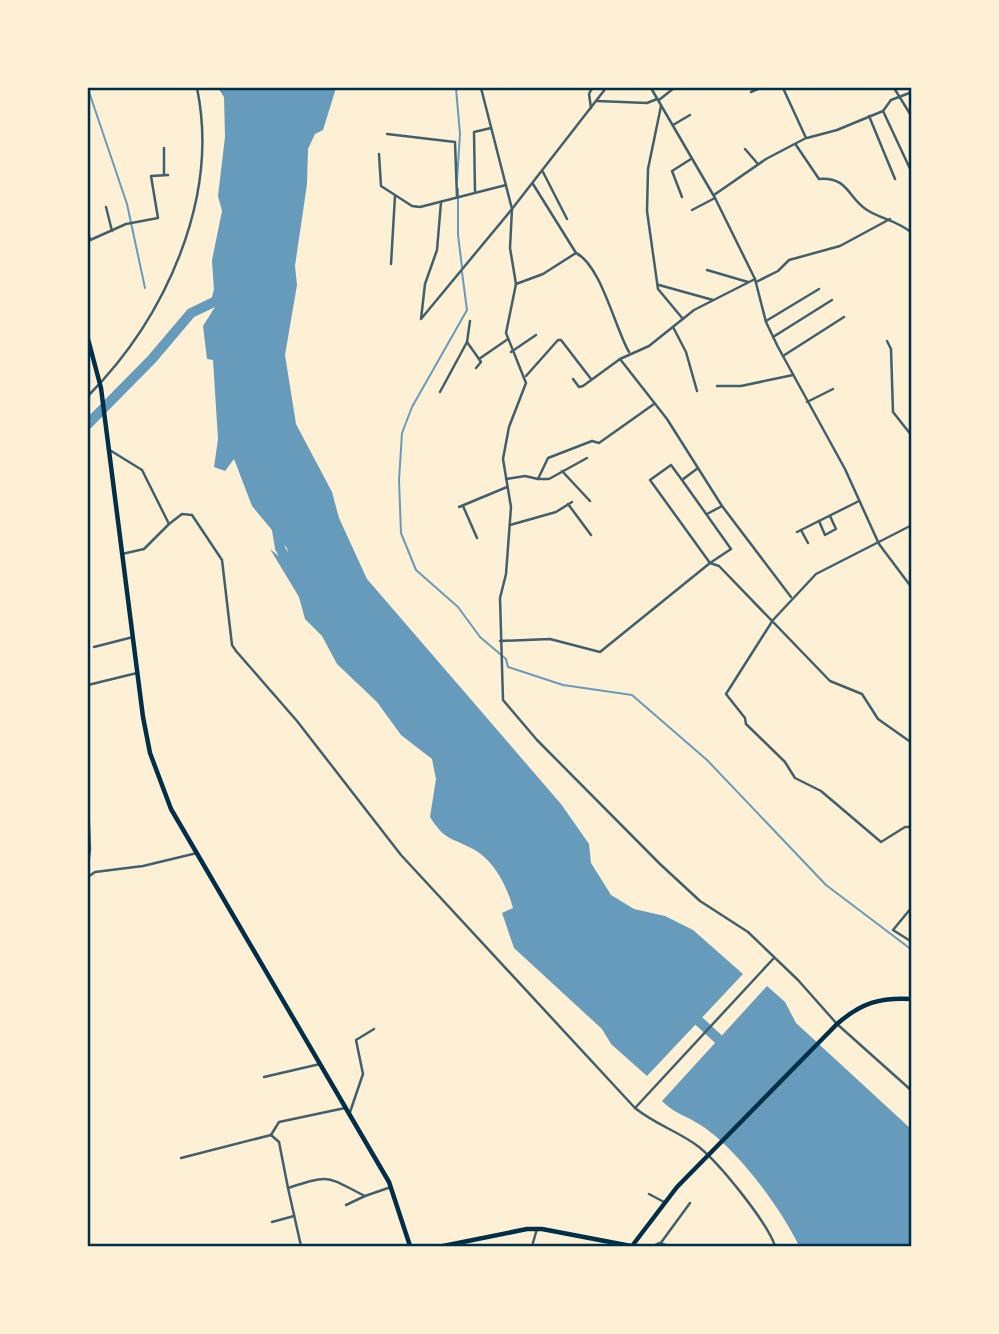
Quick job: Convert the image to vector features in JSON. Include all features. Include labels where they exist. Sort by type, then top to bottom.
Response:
[{"type":"main road","points":[[88,339],[100,386],[137,673],[153,763],[172,809],[391,1187],[410,1247]]},
{"type":"main road","points":[[443,1247],[537,1229],[592,1236],[632,1247],[664,1202],[834,1026],[862,1005],[876,999],[912,999]]},
{"type":"street","points":[[88,396],[100,386],[130,347],[157,304],[186,237],[200,173],[201,132],[197,88]]},
{"type":"street","points":[[481,88],[512,209],[510,248],[516,284],[506,320],[508,340],[526,383],[504,445],[510,525],[506,575],[500,597],[503,700],[660,864],[700,901],[747,932],[774,958],[834,1026],[912,1091]]},
{"type":"street","points":[[591,108],[589,94],[592,88]]},
{"type":"street","points":[[441,202],[437,250],[425,284],[421,319],[533,184],[606,88]]},
{"type":"street","points":[[651,88],[714,197],[756,280],[766,321],[773,337],[879,544],[912,588]]},
{"type":"street","points":[[597,101],[659,101],[674,88]]},
{"type":"street","points":[[751,92],[760,88]]},
{"type":"street","points":[[783,88],[806,138]]},
{"type":"street","points":[[894,88],[911,115]]},
{"type":"street","points":[[692,210],[758,164],[806,138],[830,133],[883,111],[898,98],[912,92]]},
{"type":"street","points":[[659,101],[648,169],[647,211],[657,285],[683,319]]},
{"type":"street","points":[[883,111],[912,173]]},
{"type":"street","points":[[673,125],[690,115]]},
{"type":"street","points":[[869,117],[895,179]]},
{"type":"street","points":[[475,191],[474,132],[491,128]]},
{"type":"street","points":[[387,134],[455,142],[457,197]]},
{"type":"street","points":[[796,145],[819,179],[832,178],[841,183],[867,210],[890,219],[912,233]]},
{"type":"street","points":[[88,230],[89,240],[126,224],[158,218],[151,176],[166,175],[164,148]]},
{"type":"street","points":[[745,149],[758,164]]},
{"type":"street","points":[[379,154],[381,186],[395,196],[420,207],[506,185]]},
{"type":"street","points":[[682,197],[672,171],[691,159]]},
{"type":"street","points":[[542,171],[567,219]]},
{"type":"street","points":[[533,184],[576,253],[584,257],[610,301],[617,332],[630,353]]},
{"type":"street","points":[[391,264],[395,196]]},
{"type":"street","points":[[106,207],[112,231]]},
{"type":"street","points":[[573,379],[579,387],[630,353],[649,346],[713,300],[748,282],[778,271],[789,260],[840,246],[890,219]]},
{"type":"street","points":[[516,284],[543,274],[576,253]]},
{"type":"street","points":[[707,270],[748,282]]},
{"type":"street","points":[[657,285],[713,300]]},
{"type":"street","points":[[766,321],[819,289]]},
{"type":"street","points":[[773,337],[832,300]]},
{"type":"street","points":[[783,356],[844,317]]},
{"type":"street","points":[[440,392],[467,342],[470,321]]},
{"type":"street","points":[[673,327],[686,352],[697,391]]},
{"type":"street","points":[[512,352],[536,335]]},
{"type":"street","points":[[479,359],[508,340]]},
{"type":"street","points":[[525,377],[558,340],[591,379]]},
{"type":"street","points":[[887,341],[891,349],[893,412],[912,436]]},
{"type":"street","points":[[467,342],[481,362],[476,368]]},
{"type":"street","points":[[620,359],[654,404],[722,506],[792,597]]},
{"type":"street","points":[[717,386],[741,386],[793,375]]},
{"type":"street","points":[[807,401],[833,388]]},
{"type":"street","points":[[538,479],[548,457],[593,441],[599,443],[654,404]]},
{"type":"street","points":[[108,449],[142,470],[169,524]]},
{"type":"street","points":[[506,479],[525,476],[549,479],[586,457]]},
{"type":"street","points":[[500,641],[550,639],[600,652],[610,648],[710,563],[731,549],[671,465],[650,480],[710,563],[719,566],[830,681],[862,694],[877,719],[912,743]]},
{"type":"street","points":[[682,480],[698,468]]},
{"type":"street","points":[[562,471],[590,501]]},
{"type":"street","points":[[477,538],[461,507],[508,487]]},
{"type":"street","points":[[808,543],[799,531],[859,501]]},
{"type":"street","points":[[510,525],[556,512],[570,503],[591,535]]},
{"type":"street","points":[[707,514],[722,506]]},
{"type":"street","points":[[122,554],[144,549],[182,514],[192,515],[222,560],[232,645],[236,652],[297,721],[401,855],[635,1108],[654,1124],[710,1153],[775,1247]]},
{"type":"street","points":[[818,521],[825,535],[836,529],[830,515]]},
{"type":"street","points":[[912,525],[816,574],[773,620],[726,694],[746,718],[746,724],[785,762],[795,778],[821,791],[881,842],[905,827],[912,827]]},
{"type":"street","points":[[94,648],[133,637]]},
{"type":"street","points":[[88,685],[137,673]]},
{"type":"street","points":[[88,803],[88,866]]},
{"type":"street","points":[[88,877],[95,872],[143,866],[197,853]]},
{"type":"street","points":[[912,907],[893,930],[912,942]]},
{"type":"street","points":[[635,1108],[774,958]]},
{"type":"street","points":[[349,1115],[363,1074],[356,1040],[374,1029]]},
{"type":"street","points":[[264,1077],[320,1064]]},
{"type":"street","points":[[181,1158],[271,1135],[279,1122],[345,1108]]},
{"type":"street","points":[[271,1135],[279,1142],[301,1247]]},
{"type":"street","points":[[288,1188],[320,1178],[336,1179],[365,1196]]},
{"type":"street","points":[[346,1205],[391,1187]]},
{"type":"street","points":[[649,1194],[664,1202]]},
{"type":"street","points":[[653,1247],[660,1244],[690,1203]]},
{"type":"street","points":[[272,1223],[294,1216]]},
{"type":"street","points":[[532,1247],[537,1229]]},
{"type":"street","points":[[660,1244],[669,1247]]},
{"type":"water","points":[[218,88],[336,88],[323,130],[315,134],[308,149],[307,184],[295,266],[297,285],[285,355],[296,424],[332,492],[339,518],[367,579],[561,804],[589,844],[591,863],[611,895],[634,909],[665,916],[693,930],[743,974],[647,1076],[611,1044],[602,1029],[514,948],[502,913],[513,908],[499,874],[481,854],[444,835],[430,817],[436,779],[432,759],[401,735],[377,702],[337,664],[322,636],[305,619],[299,597],[270,549],[290,565],[287,548],[252,506],[234,459],[225,471],[214,467],[218,439],[213,360],[207,359],[203,326],[215,307],[212,260],[222,211],[218,196],[225,137],[224,97]]},
{"type":"water","points":[[767,986],[785,1002],[796,1023],[911,1129],[911,1246],[799,1246],[770,1197],[729,1149],[702,1126],[662,1101]]},
{"type":"waterway","points":[[456,88],[460,134],[457,180]]},
{"type":"waterway","points":[[88,89],[127,204],[145,288]]},
{"type":"waterway","points":[[458,189],[458,235],[462,267]]},
{"type":"waterway","points":[[462,272],[467,310],[412,407],[402,433],[399,480],[401,533],[416,570],[458,607],[480,637],[506,659],[508,667],[563,685],[632,695],[707,760],[826,885],[912,950]]},
{"type":"waterway","points":[[88,424],[152,359],[191,313],[216,301],[219,290]]},
{"type":"waterway","points":[[276,524],[280,548],[294,574]]},
{"type":"waterway","points":[[688,1011],[728,1048]]}]
